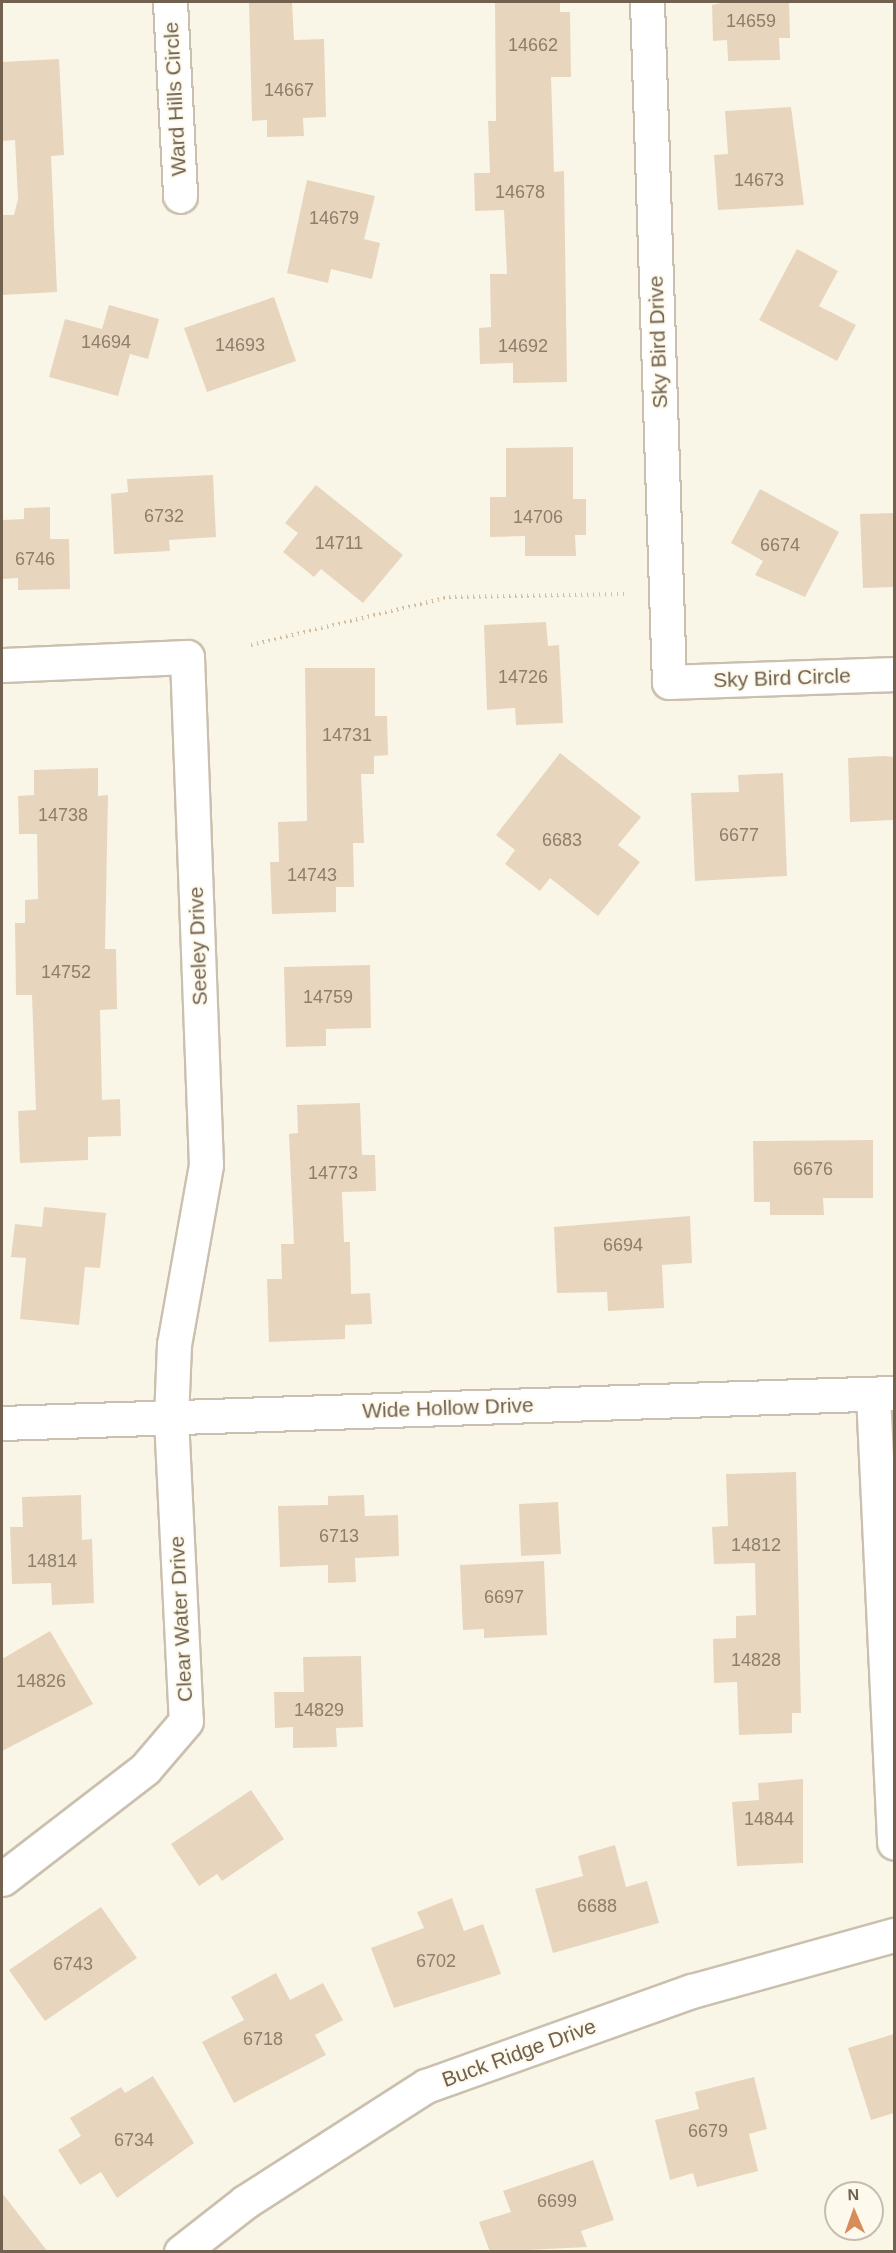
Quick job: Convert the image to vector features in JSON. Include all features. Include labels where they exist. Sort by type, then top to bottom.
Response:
[{"type":"street","name":"Ward Hills Circle","points":[[170,2],[180,196]]},
{"type":"street","name":"Sky Bird Drive","points":[[646,2],[669,682]]},
{"type":"street","name":"Seeley Drive","points":[[2,665],[187,657],[206,1165],[174,1344],[171,1418]]},
{"type":"street","name":"Sky Bird Circle","points":[[669,682],[894,675]]},
{"type":"street","name":"Wide Hollow Drive","points":[[2,1423],[884,1393]]},
{"type":"street","points":[[884,1393],[894,1844]]},
{"type":"street","name":"Clear Water Drive","points":[[2,1879],[145,1769],[186,1721],[171,1418]]},
{"type":"street","name":"Buck Ridge Drive","points":[[181,2252],[244,2202],[426,2086],[692,1991],[894,1935]]},
{"type":"path","points":[[251,645],[449,597],[624,594]]},
{"type":"building","points":[[249,2],[292,2],[294,40],[324,39],[326,117],[303,118],[304,136],[267,137],[267,120],[252,121]]},
{"type":"building","points":[[495,2],[560,2],[560,12],[570,12],[571,77],[551,77],[554,172],[564,171],[567,382],[513,383],[513,363],[480,364],[479,328],[491,327],[490,274],[507,274],[504,210],[475,211],[474,173],[490,173],[488,121],[496,121]]},
{"type":"building","points":[[725,2],[789,2],[790,38],[779,38],[780,60],[728,61],[727,40],[713,41],[712,5]]},
{"type":"building","points":[[59,59],[64,155],[51,156],[57,292],[2,295],[2,215],[14,215],[18,199],[15,140],[2,141],[2,62]]},
{"type":"building","points":[[791,107],[804,205],[718,210],[714,155],[728,154],[725,111]]},
{"type":"building","points":[[307,180],[375,196],[364,239],[380,243],[372,279],[331,269],[328,283],[287,273]]},
{"type":"building","points":[[797,249],[838,271],[819,306],[856,325],[837,361],[759,320]]},
{"type":"building","points":[[274,297],[296,361],[207,392],[184,328]]},
{"type":"building","points":[[109,305],[159,319],[148,359],[130,354],[118,396],[49,377],[65,319],[102,329]]},
{"type":"building","points":[[573,447],[573,499],[586,499],[586,535],[575,535],[576,556],[525,556],[525,536],[490,537],[490,497],[506,497],[506,448]]},
{"type":"building","points":[[213,475],[216,537],[169,540],[170,551],[114,554],[111,494],[128,492],[127,479]]},
{"type":"building","points":[[316,485],[403,555],[363,603],[321,569],[314,577],[283,552],[298,533],[285,523]]},
{"type":"building","points":[[760,489],[839,532],[805,597],[755,575],[763,561],[731,543]]},
{"type":"building","points":[[50,507],[50,539],[69,539],[70,589],[18,590],[18,578],[2,579],[2,520],[24,519],[24,508]]},
{"type":"building","points":[[894,513],[894,587],[863,588],[860,514]]},
{"type":"building","points":[[546,622],[548,646],[559,645],[563,723],[516,725],[515,708],[487,710],[484,625]]},
{"type":"building","points":[[305,668],[375,668],[375,716],[387,716],[388,755],[374,756],[374,774],[361,774],[364,843],[353,843],[354,887],[336,887],[336,912],[272,914],[270,862],[279,862],[278,822],[307,821]]},
{"type":"building","points":[[560,753],[641,817],[618,845],[640,862],[598,916],[550,878],[540,891],[505,864],[515,850],[496,835]]},
{"type":"building","points":[[894,757],[894,820],[850,822],[848,758]]},
{"type":"building","points":[[98,768],[98,796],[108,795],[105,949],[116,949],[117,1009],[100,1010],[102,1100],[120,1099],[121,1136],[88,1137],[88,1160],[20,1163],[18,1111],[36,1110],[32,995],[16,995],[15,923],[25,923],[25,900],[38,899],[37,834],[19,834],[18,796],[34,795],[34,770]]},
{"type":"building","points":[[783,773],[787,876],[695,881],[691,793],[739,792],[738,775]]},
{"type":"building","points":[[370,965],[371,1028],[326,1029],[326,1046],[286,1047],[284,967]]},
{"type":"building","points":[[360,1103],[362,1155],[375,1155],[376,1191],[342,1192],[344,1242],[350,1242],[351,1294],[370,1293],[372,1324],[345,1325],[345,1339],[269,1342],[267,1279],[282,1279],[281,1244],[294,1244],[289,1134],[298,1133],[297,1105]]},
{"type":"building","points":[[873,1140],[873,1198],[823,1198],[824,1215],[770,1215],[770,1202],[754,1202],[753,1141]]},
{"type":"building","points":[[44,1207],[106,1213],[100,1268],[85,1267],[79,1325],[20,1319],[26,1258],[11,1257],[15,1224],[42,1227]]},
{"type":"building","points":[[690,1216],[692,1263],[662,1265],[664,1308],[608,1311],[607,1292],[557,1293],[554,1227]]},
{"type":"building","points":[[796,1472],[801,1713],[792,1713],[792,1733],[739,1735],[737,1682],[714,1683],[713,1639],[736,1638],[736,1616],[756,1615],[755,1563],[714,1564],[712,1527],[728,1526],[726,1474]]},
{"type":"building","points":[[81,1495],[82,1540],[92,1539],[94,1603],[52,1605],[51,1583],[12,1584],[10,1527],[23,1527],[22,1497]]},
{"type":"building","points":[[364,1495],[365,1516],[398,1515],[399,1556],[355,1558],[356,1582],[328,1583],[328,1565],[280,1567],[278,1506],[328,1505],[328,1496]]},
{"type":"building","points":[[558,1502],[561,1554],[521,1556],[519,1504]]},
{"type":"building","points":[[544,1561],[547,1635],[484,1638],[484,1629],[463,1630],[460,1565]]},
{"type":"building","points":[[50,1631],[93,1704],[2,1751],[2,1659]]},
{"type":"building","points":[[361,1656],[363,1727],[336,1728],[337,1747],[293,1748],[293,1727],[275,1728],[274,1692],[304,1692],[303,1657]]},
{"type":"building","points":[[803,1779],[803,1863],[737,1866],[732,1802],[759,1800],[758,1783]]},
{"type":"building","points":[[251,1790],[284,1839],[222,1881],[217,1874],[199,1886],[171,1844]]},
{"type":"building","points":[[615,1845],[626,1887],[647,1881],[659,1923],[553,1953],[535,1889],[583,1876],[578,1856]]},
{"type":"building","points":[[452,1898],[464,1931],[483,1924],[501,1974],[394,2008],[371,1948],[424,1928],[417,1912]]},
{"type":"building","points":[[101,1907],[137,1958],[45,2021],[9,1970]]},
{"type":"building","points":[[276,1973],[290,2000],[323,1983],[343,2020],[315,2035],[326,2055],[234,2103],[202,2042],[244,2020],[231,1997]]},
{"type":"building","points":[[894,2034],[894,2113],[871,2120],[848,2048]]},
{"type":"building","points":[[153,2076],[194,2143],[117,2198],[101,2172],[80,2185],[58,2150],[81,2136],[70,2118],[121,2087],[125,2093]]},
{"type":"building","points":[[754,2077],[767,2129],[749,2134],[758,2171],[697,2187],[693,2173],[670,2180],[655,2120],[699,2109],[695,2092]]},
{"type":"building","points":[[593,2160],[614,2220],[581,2231],[587,2247],[490,2252],[479,2222],[511,2212],[503,2191]]},
{"type":"building","points":[[2,2193],[48,2252],[2,2252]]}]
